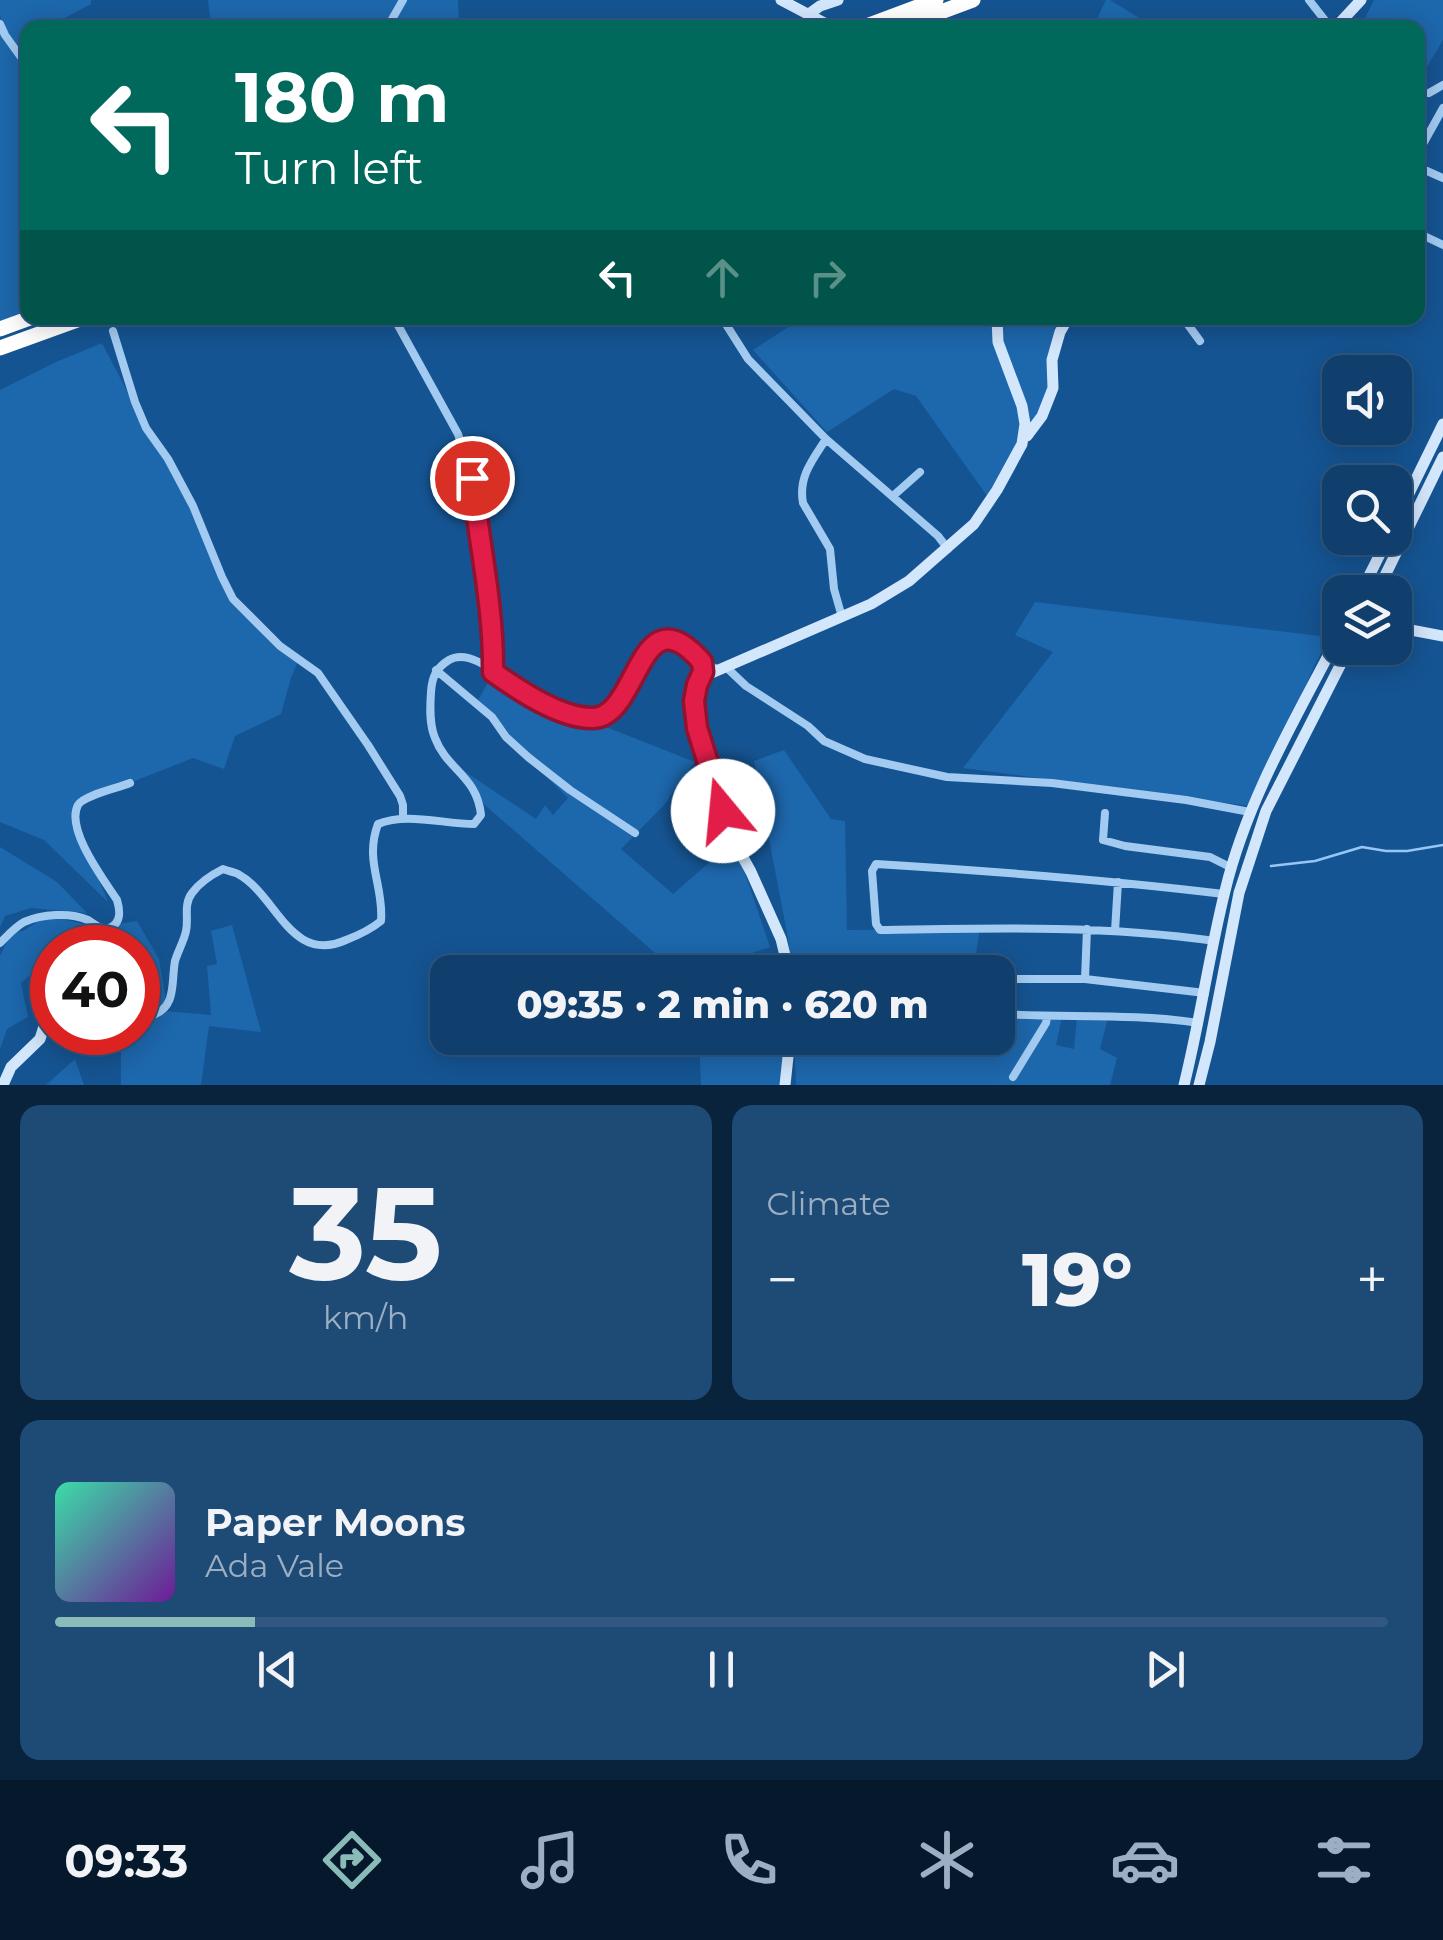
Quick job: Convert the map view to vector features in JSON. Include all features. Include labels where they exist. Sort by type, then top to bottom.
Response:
[{"type":"highway","points":[[882,20],[936,0]]},
{"type":"highway","points":[[919,20],[973,0]]},
{"type":"highway","points":[[0,348],[64,325]]},
{"type":"street","points":[[781,0],[822,20]]},
{"type":"street","points":[[809,14],[838,0]]},
{"type":"street","points":[[1310,0],[1326,20]]},
{"type":"street","points":[[1341,20],[1361,0]]},
{"type":"street","points":[[0,24],[20,56]]},
{"type":"street","points":[[1429,93],[1443,85]]},
{"type":"street","points":[[1425,142],[1442,114]]},
{"type":"street","points":[[398,325],[458,434],[472,478],[494,630],[493,672]]},
{"type":"street","points":[[727,325],[748,358],[826,438],[948,548]]},
{"type":"street","points":[[997,325],[1005,366],[1022,406],[1022,444]]},
{"type":"street","points":[[697,685],[707,675],[871,604],[909,580],[974,524],[1042,416],[1053,388],[1052,360],[1064,325]]},
{"type":"street","points":[[1187,325],[1200,341]]},
{"type":"street","points":[[113,330],[146,428],[193,506],[234,599],[280,646],[318,673],[400,796],[403,819]]},
{"type":"street","points":[[1412,487],[1443,424]]},
{"type":"street","points":[[826,438],[808,466],[801,486],[804,502],[830,549],[834,589],[842,617]]},
{"type":"street","points":[[1385,575],[1443,457]]},
{"type":"street","points":[[893,496],[920,472]]},
{"type":"street","points":[[1412,630],[1443,636]]},
{"type":"street","points":[[160,1012],[171,1000],[176,956],[186,931],[186,904],[209,876],[223,869],[238,873],[300,938],[314,945],[333,946],[381,921],[372,860],[372,840],[378,824],[403,819],[474,824],[480,816],[479,800],[434,736],[430,709],[436,670],[458,656],[475,659],[530,698],[574,716],[594,718],[609,714],[618,704],[642,657],[656,644],[671,639],[684,642],[708,667],[724,669],[824,741],[865,759],[947,777],[1052,784],[1250,812]]},
{"type":"street","points":[[702,662],[694,701],[697,728],[734,841],[785,955]]},
{"type":"street","points":[[1184,1085],[1224,894],[1250,812],[1324,665]]},
{"type":"street","points":[[1198,1085],[1239,893],[1266,811],[1340,665]]},
{"type":"street","points":[[436,670],[492,716],[506,737],[528,757],[635,833]]},
{"type":"street","points":[[0,944],[25,922],[47,916],[78,917],[103,928],[117,921],[117,900],[80,838],[77,808],[90,796],[130,783]]},
{"type":"street","points":[[1105,813],[1102,840],[1210,856],[1232,868]]},
{"type":"street","points":[[1215,941],[1115,930],[880,930],[876,924],[872,871],[876,864],[1028,874],[1224,894]]},
{"type":"street","points":[[1115,930],[1118,882]]},
{"type":"street","points":[[1085,979],[1087,930]]},
{"type":"street","points":[[1015,979],[1085,979],[1204,993]]},
{"type":"street","points":[[1015,1015],[1199,1023]]},
{"type":"street","points":[[1013,1076],[1047,1017]]},
{"type":"street","points":[[3,1085],[11,1067],[30,1048]]},
{"type":"street","points":[[786,1085],[789,1055]]},
{"type":"shaded area","points":[[0,0],[91,0],[91,4],[61,20],[20,20],[20,43],[14,47],[20,57],[20,317],[0,326],[0,26],[10,38],[0,16]]},
{"type":"shaded area","points":[[208,0],[458,0],[459,20],[210,20]]},
{"type":"shaded area","points":[[1106,0],[1110,0],[1143,20],[1096,20]]},
{"type":"shaded area","points":[[1374,0],[1443,0],[1443,40],[1425,70],[1425,20],[1366,20]]},
{"type":"shaded area","points":[[791,325],[1062,325],[1052,360],[1053,388],[1042,416],[1025,424],[990,500],[916,396],[894,389],[827,432],[753,350]]},
{"type":"shaded area","points":[[102,343],[146,428],[168,459],[234,599],[298,661],[281,714],[235,736],[224,769],[193,758],[79,803],[76,824],[108,902],[44,840],[0,822],[0,390]]},
{"type":"shaded area","points":[[1035,602],[1322,636],[1322,650],[1250,806],[963,768],[1053,652],[1015,635]]},
{"type":"shaded area","points":[[493,673],[606,727],[695,762],[664,805],[621,849],[673,894],[734,841],[770,947],[746,955],[657,955],[479,800],[452,763],[536,819],[545,805],[553,815],[568,798],[476,704]]},
{"type":"shaded area","points":[[784,750],[831,819],[845,821],[847,930],[980,929],[976,955],[789,955],[754,761]]},
{"type":"shaded area","points":[[0,847],[57,882],[87,913],[31,908],[5,916],[0,927]]},
{"type":"shaded area","points":[[47,916],[89,925],[33,925]]},
{"type":"shaded area","points":[[232,925],[261,1032],[209,1026],[201,1085],[121,1085],[121,1055],[160,1055],[160,965],[167,1006],[164,1011],[211,1015],[207,966],[217,964],[211,931]]},
{"type":"shaded area","points":[[30,927],[30,975],[21,983],[28,1017],[7,1029],[0,1049],[0,956],[12,931]]},
{"type":"shaded area","points":[[1015,1014],[1062,1017],[1056,1045],[1074,1049],[1077,1017],[1108,1018],[1100,1049],[1117,1058],[1110,1085],[796,1085],[795,1055],[1015,1055]]},
{"type":"shaded area","points":[[700,1055],[788,1055],[785,1085],[701,1085]]},
{"type":"shaded area","points":[[75,1059],[84,1085],[46,1085]]},
{"type":"waterway","points":[[1271,866],[1315,861],[1362,847],[1407,851],[1443,845]]},
{"type":"route","points":[[472,478],[494,630],[493,672],[530,698],[574,716],[594,718],[609,714],[618,704],[642,657],[656,644],[671,639],[684,642],[702,662],[694,701],[697,728],[723,811]]}]
